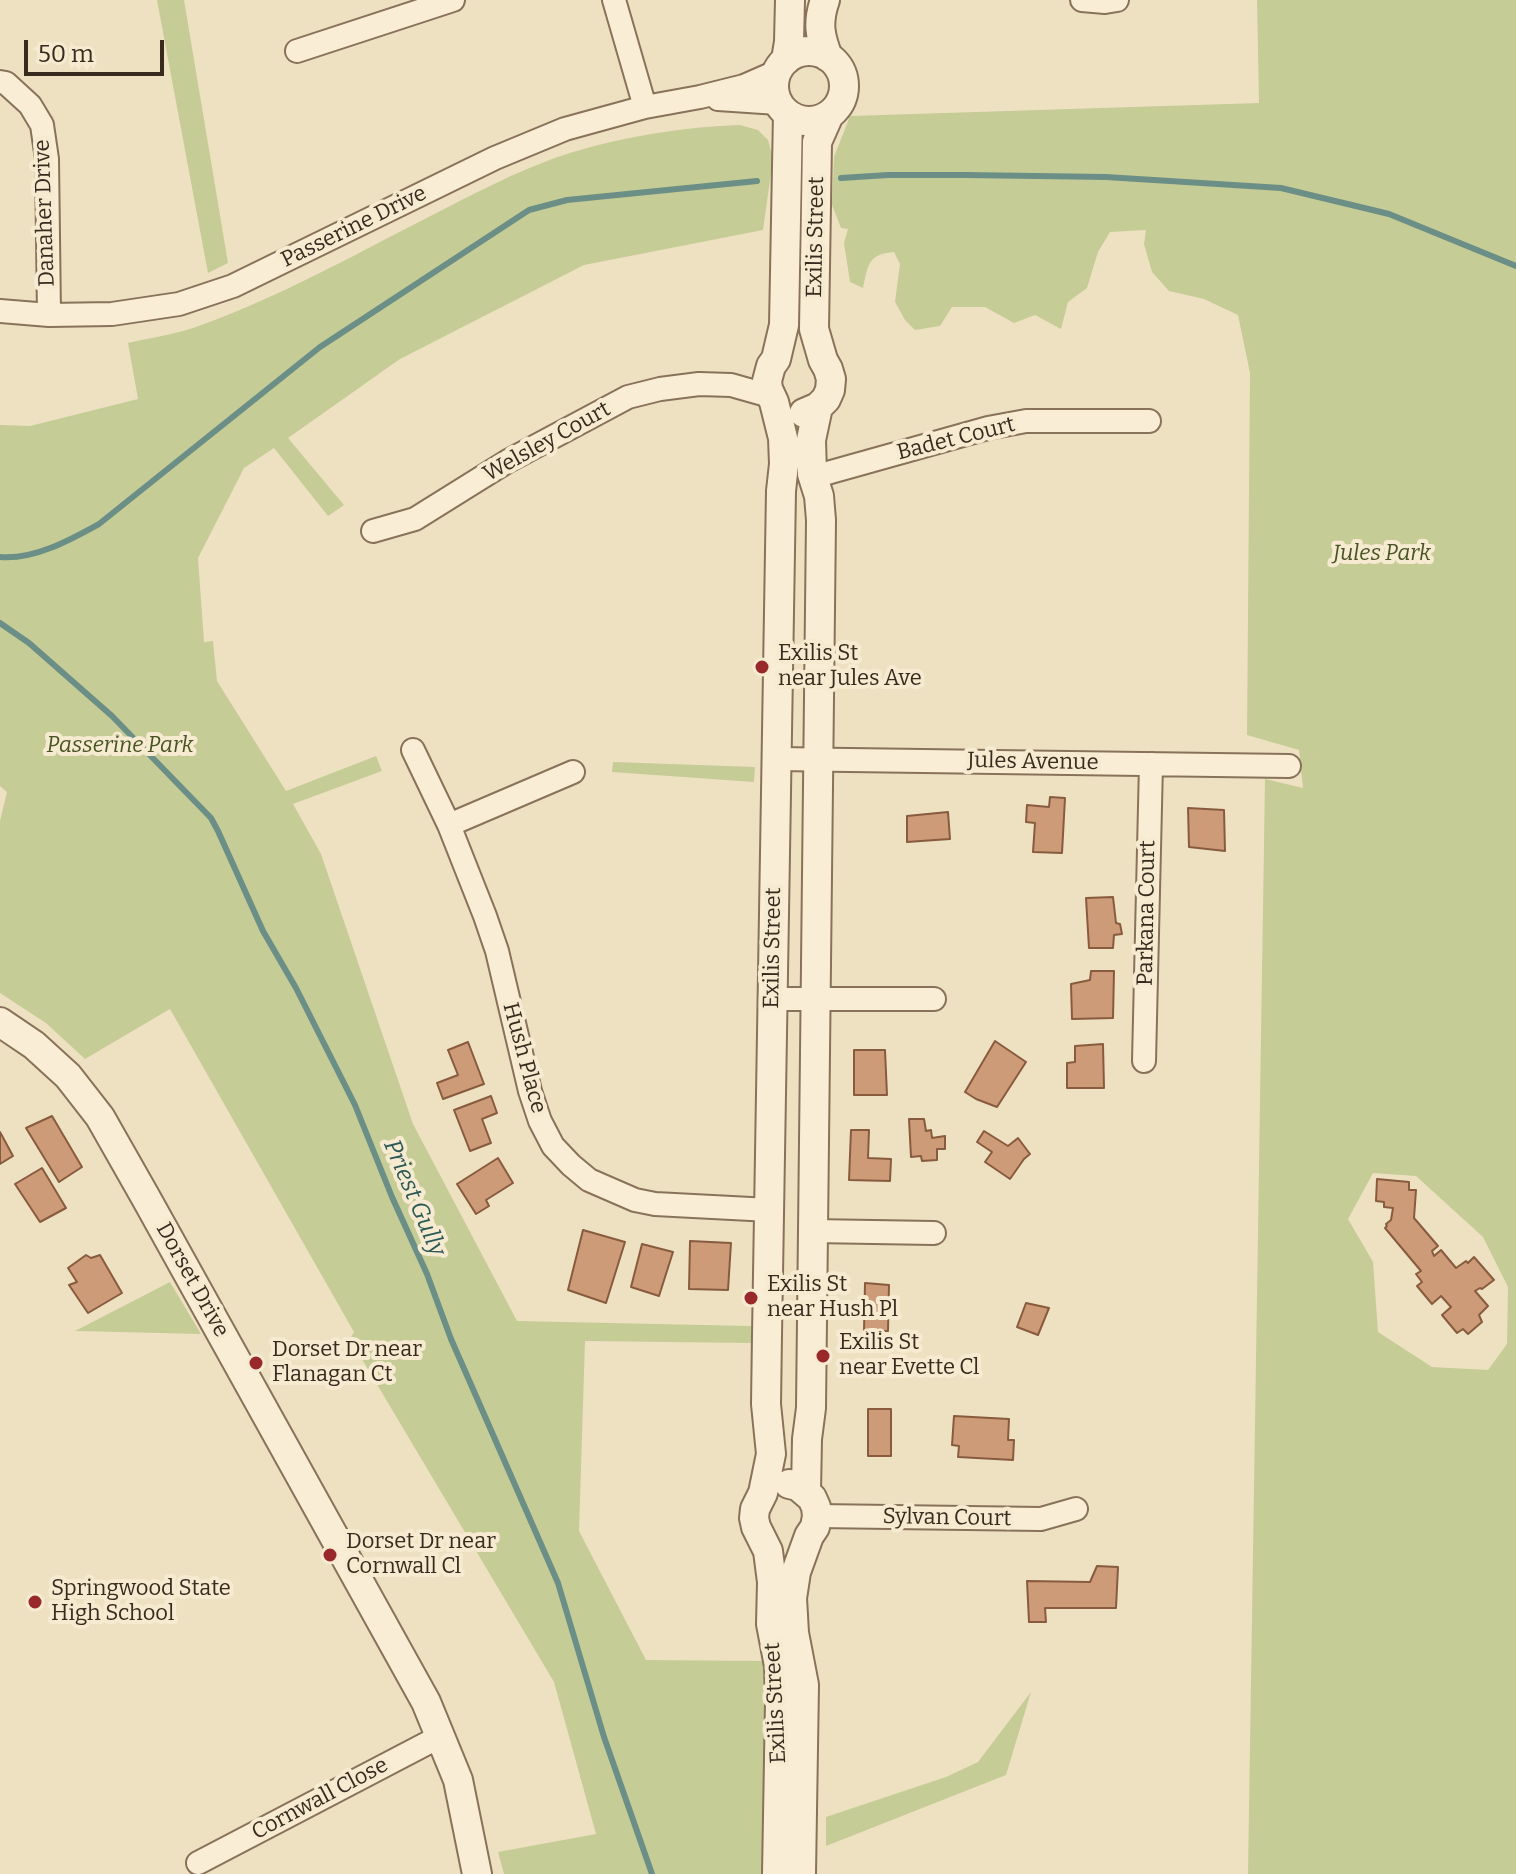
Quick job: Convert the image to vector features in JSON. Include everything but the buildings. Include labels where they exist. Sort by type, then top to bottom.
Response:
[{"type":"street","points":[[297,51],[453,0]]},
{"type":"street","points":[[614,0],[645,107]]},
{"type":"street","name":"Exilis Street","points":[[777,1874],[779,1666],[771,1624],[772,1582],[768,1551],[756,1527],[755,1509],[763,1493],[771,1454],[766,1404],[781,491],[784,464],[783,438],[772,383],[784,325],[783,109],[774,84],[789,42],[790,0]]},
{"type":"street","name":"Exilis Street","points":[[801,1874],[804,1685],[794,1633],[792,1598],[811,1515],[807,1439],[811,1408],[821,520],[819,496],[813,477],[811,440],[818,407],[826,399],[831,379],[814,329],[817,142],[829,115],[842,98],[844,86],[842,75],[828,57],[820,36],[825,0]]},
{"type":"street","points":[[1082,0],[1117,0]]},
{"type":"street","points":[[781,66],[805,51],[828,57]]},
{"type":"street","name":"Passerine Drive","points":[[0,311],[49,315],[112,314],[179,304],[233,286],[495,158],[565,129],[645,107],[744,86],[781,66]]},
{"type":"street","name":"Danaher Drive","points":[[0,82],[6,83],[30,105],[42,125],[47,159],[49,315]]},
{"type":"street","name":"Passerine Drive","points":[[700,97],[783,109]]},
{"type":"street","points":[[783,109],[799,119],[811,121],[829,115]]},
{"type":"street","points":[[818,407],[810,412],[791,413],[782,409],[772,383],[784,353],[805,350],[823,360]]},
{"type":"street","name":"Welsley Court","points":[[373,531],[415,519],[508,461],[628,397],[686,386],[772,383]]},
{"type":"street","name":"Badet Court","points":[[813,477],[988,428],[1026,421],[1149,421]]},
{"type":"street","name":"Hush Place","points":[[413,750],[449,825],[497,951],[530,1091],[553,1146],[589,1180],[635,1200],[655,1204],[770,1210]]},
{"type":"street","name":"Jules Avenue","points":[[776,759],[1289,766]]},
{"type":"street","name":"Parkana Court","points":[[1144,1061],[1151,764]]},
{"type":"street","points":[[449,825],[573,772]]},
{"type":"street","points":[[773,999],[934,999]]},
{"type":"street","name":"Dorset Drive","points":[[0,1022],[34,1045],[68,1076],[100,1117],[426,1702],[458,1780],[477,1874]]},
{"type":"street","points":[[812,1231],[934,1233]]},
{"type":"street","points":[[761,1535],[779,1546],[800,1543],[811,1515],[798,1486],[780,1484],[763,1493]]},
{"type":"street","name":"Sylvan Court","points":[[811,1515],[1041,1519],[1076,1509]]},
{"type":"street","name":"Cornwall Close","points":[[198,1863],[441,1736]]},
{"type":"green space","points":[[157,0],[184,0],[228,263],[208,273]]},
{"type":"green space","name":"Jules Park","points":[[1257,0],[1516,0],[1516,1874],[1248,1874],[1265,779],[1303,788],[1299,750],[1247,735],[1250,373],[1238,315],[1204,299],[1169,291],[1152,272],[1144,244],[1146,230],[1110,232],[1098,252],[1087,288],[1068,302],[1061,329],[1035,315],[1014,323],[985,307],[952,307],[940,326],[915,330],[895,302],[900,264],[894,252],[874,258],[863,288],[850,282],[844,243],[848,229],[841,228],[832,205],[834,157],[850,116],[1259,103]],"holes":[[[1373,1173],[1416,1176],[1483,1237],[1508,1287],[1507,1344],[1488,1370],[1432,1367],[1378,1332],[1373,1262],[1348,1219]]]},
{"type":"green space","name":"Passerine Park","points":[[740,125],[758,130],[768,140],[773,159],[763,230],[584,265],[400,359],[288,438],[344,505],[328,516],[274,448],[244,468],[198,558],[204,642],[213,641],[217,681],[286,791],[376,756],[382,771],[293,804],[321,854],[413,1124],[517,1321],[751,1326],[751,1343],[585,1341],[579,1531],[646,1660],[766,1661],[768,1874],[504,1874],[498,1852],[596,1834],[554,1682],[350,1339],[354,1332],[170,1009],[85,1059],[46,1023],[0,993],[0,821],[7,792],[0,786],[0,425],[30,426],[138,399],[128,343],[221,318],[302,282],[530,168],[593,146],[635,137]]},
{"type":"green space","points":[[613,762],[755,767],[754,782],[612,772]]},
{"type":"green space","points":[[170,1282],[201,1334],[75,1331]]},
{"type":"green space","points":[[1031,1692],[1006,1775],[826,1846],[826,1817],[946,1777],[978,1762]]},
{"type":"waterway","points":[[841,178],[888,175],[1106,177],[1281,188],[1389,214],[1516,266]]},
{"type":"waterway","points":[[0,557],[39,552],[99,524],[320,347],[529,210],[567,200],[757,181]]},
{"type":"waterway","name":"Priest Gully","points":[[0,623],[29,643],[112,716],[211,818],[218,831],[263,931],[296,988],[355,1105],[427,1274],[451,1339],[558,1583],[604,1737],[652,1874]]},
{"type":"place","name":"Exilis St near Jules Ave","points":[[762,667]]},
{"type":"place","name":"Exilis St near Hush Pl","points":[[751,1298]]},
{"type":"place","name":"Exilis St near Evette Cl","points":[[823,1356]]},
{"type":"place","name":"Dorset Dr near Flanagan Ct","points":[[256,1363]]},
{"type":"place","name":"Dorset Dr near Cornwall Cl","points":[[330,1555]]},
{"type":"place","name":"Springwood State High School","points":[[35,1602]]}]
